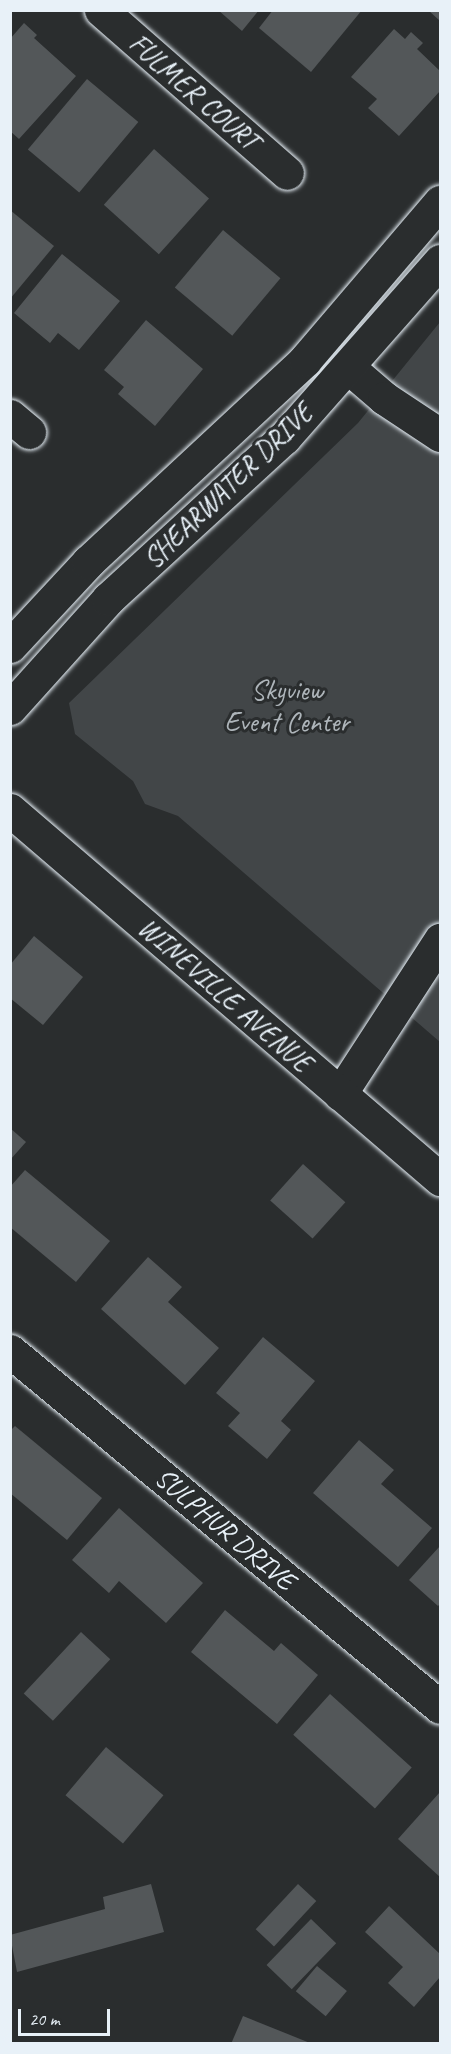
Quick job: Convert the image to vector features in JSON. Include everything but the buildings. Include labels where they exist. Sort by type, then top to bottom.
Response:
[{"type":"street","name":"FULMER COURT","points":[[101,10],[287,173]]},
{"type":"street","name":"SHEARWATER DRIVE","points":[[10,646],[88,562],[305,360],[441,202]]},
{"type":"street","name":"SHEARWATER DRIVE","points":[[10,708],[108,599],[284,438],[441,261]]},
{"type":"street","points":[[348,367],[384,398],[441,435]]},
{"type":"street","name":"WINEVILLE AVENUE","points":[[10,810],[441,1179]]},
{"type":"street","points":[[340,1094],[441,940]]},
{"type":"street","name":"SULPHUR DRIVE","points":[[10,1351],[441,1707]]},
{"type":"green space","name":"Skyview Event Center","points":[[440,322],[440,1042],[178,816],[145,804],[133,781],[75,734],[69,703],[358,423]]}]
